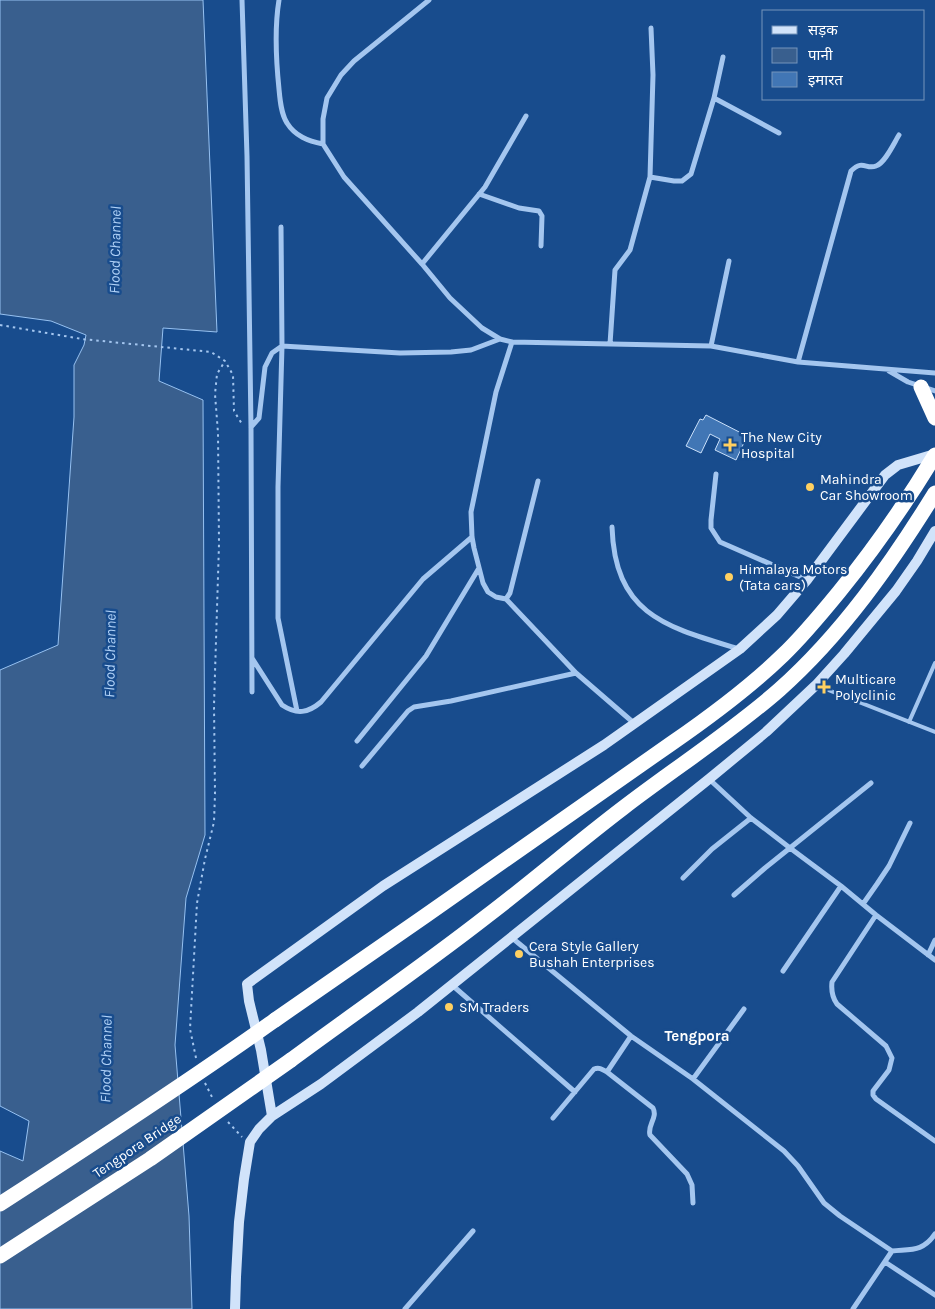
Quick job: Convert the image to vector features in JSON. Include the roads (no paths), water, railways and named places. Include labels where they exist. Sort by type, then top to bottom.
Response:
[{"type":"highway","points":[[928,389],[935,418]]},
{"type":"highway","name":"Tengpora Bridge","points":[[0,1204],[217,1062],[707,718],[783,655],[807,630],[857,570],[899,513],[935,454]]},
{"type":"highway","name":"Tengpora Bridge","points":[[0,1256],[150,1159],[291,1060],[486,917],[623,808],[753,712],[809,661],[848,617],[892,559],[935,493]]},
{"type":"main road","points":[[272,1116],[247,984],[383,886],[635,724],[740,649],[778,615],[808,580],[885,475],[898,465],[935,454]]},
{"type":"main road","points":[[235,1309],[239,1222],[250,1142],[259,1129],[272,1116],[321,1084],[418,1012],[766,732],[816,686],[844,654],[896,591],[935,531]]},
{"type":"street","points":[[242,0],[247,156],[252,692]]},
{"type":"street","points":[[279,0],[276,49],[281,106],[286,122],[296,134],[310,141],[323,144]]},
{"type":"street","points":[[429,0],[354,61],[342,75],[326,98],[323,119],[323,144],[344,176],[450,298],[482,328],[500,339],[512,342],[712,346],[798,362],[935,373]]},
{"type":"street","points":[[610,344],[615,270],[630,250],[650,176],[653,74],[651,28]]},
{"type":"street","points":[[650,176],[682,181],[691,174],[714,98],[723,57]]},
{"type":"street","points":[[714,98],[778,133]]},
{"type":"street","points":[[422,264],[485,187],[526,116]]},
{"type":"street","points":[[798,362],[851,171],[862,164],[872,167],[882,163],[899,135]]},
{"type":"street","points":[[479,194],[519,208],[539,211],[542,216],[541,246]]},
{"type":"street","points":[[281,227],[282,346],[278,487],[278,618],[297,712]]},
{"type":"street","points":[[712,346],[729,261]]},
{"type":"street","points":[[250,427],[259,418],[265,367],[272,352],[282,346],[400,353],[451,352],[472,350],[500,339]]},
{"type":"street","points":[[512,342],[496,392],[471,512],[474,548],[483,583],[488,592],[496,597],[506,599],[576,673],[635,724]]},
{"type":"street","points":[[886,370],[908,382],[928,389]]},
{"type":"street","points":[[716,474],[711,528],[720,542],[808,580]]},
{"type":"street","points":[[506,599],[510,593],[538,481]]},
{"type":"street","points":[[612,527],[617,568],[631,595],[640,605],[662,622],[677,629],[740,649]]},
{"type":"street","points":[[252,658],[282,705],[297,712],[313,709],[321,702],[423,579],[472,536]]},
{"type":"street","points":[[357,741],[426,656],[479,568]]},
{"type":"street","points":[[362,766],[408,711],[414,707],[451,701],[576,673]]},
{"type":"street","points":[[709,779],[751,818],[935,960]]},
{"type":"street","points":[[734,895],[872,783]]},
{"type":"street","points":[[683,878],[712,849],[751,818]]},
{"type":"street","points":[[863,904],[889,866],[910,823]]},
{"type":"street","points":[[783,971],[841,886]]},
{"type":"street","points":[[876,915],[832,982],[831,991],[837,1004],[886,1046],[892,1058],[889,1070],[872,1091],[873,1095],[935,1141]]},
{"type":"street","points":[[512,937],[631,1036],[693,1079],[794,1161],[824,1203],[840,1216],[892,1251],[919,1248],[927,1244],[935,1234]]},
{"type":"street","points":[[928,955],[935,940]]},
{"type":"street","points":[[452,985],[575,1092]]},
{"type":"street","points":[[693,1079],[744,1009]]},
{"type":"street","points":[[607,1072],[631,1036]]},
{"type":"street","points":[[553,1118],[594,1069],[600,1068],[607,1072],[654,1108],[655,1116],[649,1131],[650,1135],[687,1174],[692,1185],[693,1203]]},
{"type":"street","points":[[407,1308],[473,1231]]},
{"type":"street","points":[[853,1309],[892,1251]]},
{"type":"street","points":[[885,1262],[935,1295]]},
{"type":"lane","points":[[909,722],[935,663]]},
{"type":"lane","points":[[816,686],[935,732]]},
{"type":"water","name":"Flood Channel","points":[[0,0],[203,0],[217,332],[163,328],[159,381],[203,400],[205,835],[186,898],[175,1045],[189,1216],[192,1309],[0,1309],[0,1151],[23,1161],[29,1121],[0,1106],[0,670],[58,645],[74,417],[74,365],[84,345],[86,335],[51,321],[0,314]]},
{"type":"place","name":"The New City Hospital","points":[[730,445]]},
{"type":"place","name":"Mahindra Car Showroom","points":[[810,487]]},
{"type":"place","name":"Himalaya Motors (Tata cars)","points":[[729,577]]},
{"type":"place","name":"Multicare Polyclinic","points":[[824,687]]},
{"type":"place","name":"Cera Style Gallery Bushah Enterprises","points":[[519,954]]},
{"type":"place","name":"SM Traders","points":[[449,1007]]},
{"type":"district","name":"Tengpora","points":[[697,1036]]}]
